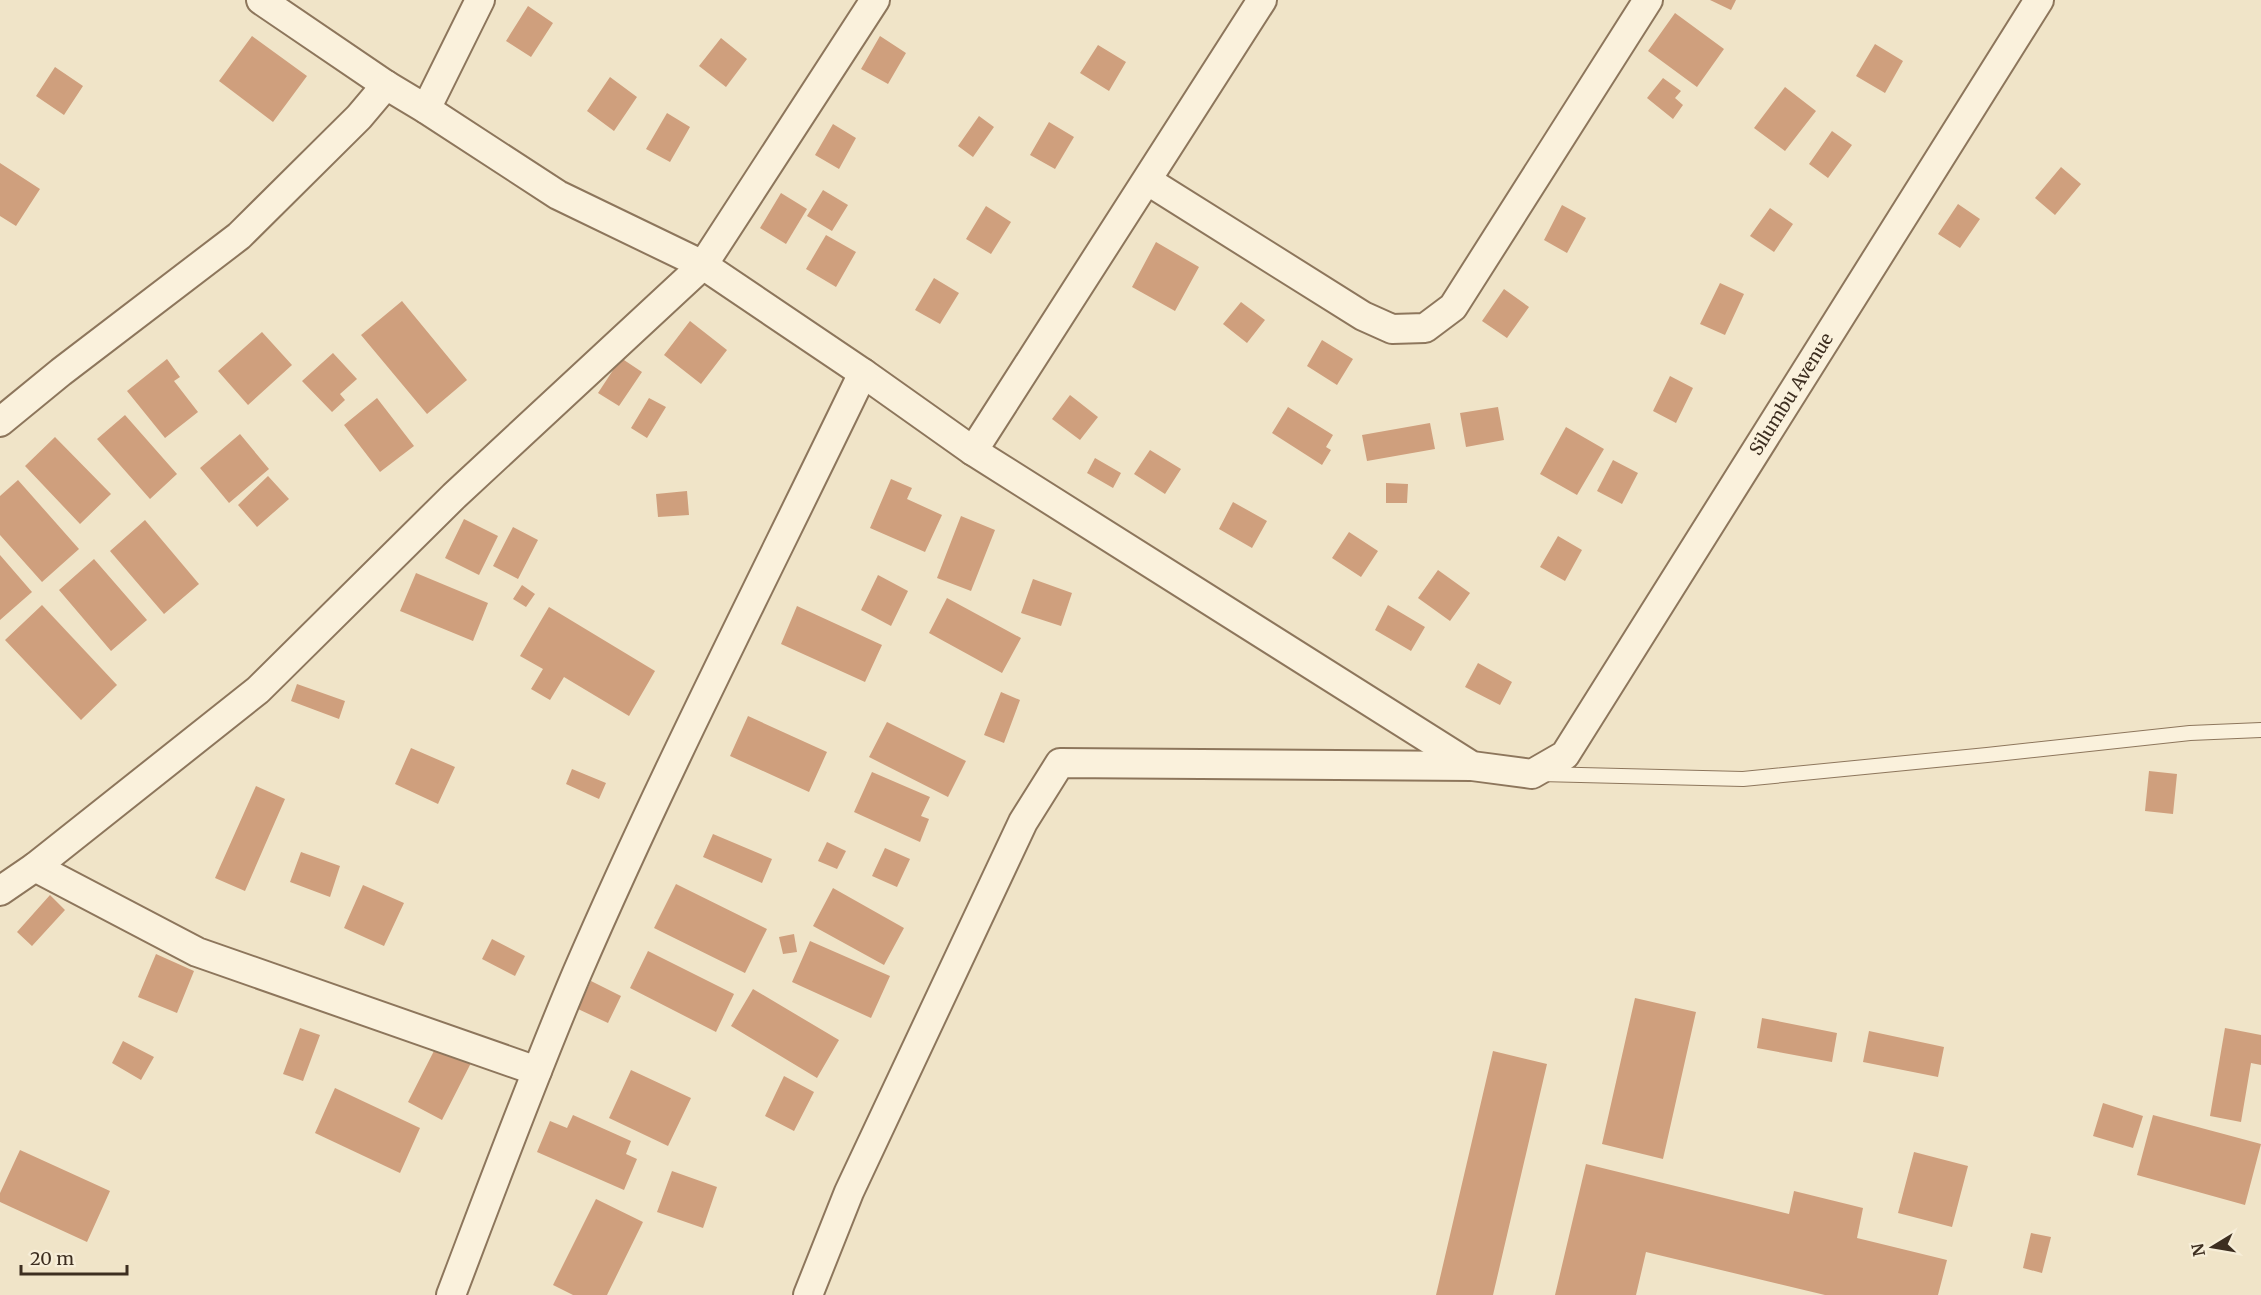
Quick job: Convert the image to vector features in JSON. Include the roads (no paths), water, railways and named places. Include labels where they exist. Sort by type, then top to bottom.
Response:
[{"type":"street","points":[[261,0],[386,85],[558,195],[703,265],[974,451],[1472,766]]},
{"type":"street","points":[[426,109],[480,0]]},
{"type":"street","points":[[0,891],[35,867],[258,690],[454,496],[703,265],[875,0]]},
{"type":"street","points":[[974,451],[1262,0]]},
{"type":"street","points":[[1148,181],[1363,316],[1392,329],[1425,328],[1453,307],[1648,0]]},
{"type":"street","name":"Silumbu Avenue","points":[[1532,774],[1565,755],[2039,0]]},
{"type":"street","points":[[0,422],[61,372],[239,236],[359,117],[386,85]]},
{"type":"street","points":[[451,1295],[537,1071],[578,972],[668,775],[863,373]]},
{"type":"street","points":[[808,1295],[849,1192],[1023,822],[1060,763],[1472,766],[1532,774]]},
{"type":"street","points":[[35,867],[197,952],[537,1071]]},
{"type":"lane","points":[[1532,774],[1743,779],[2190,732],[2261,730]]}]
